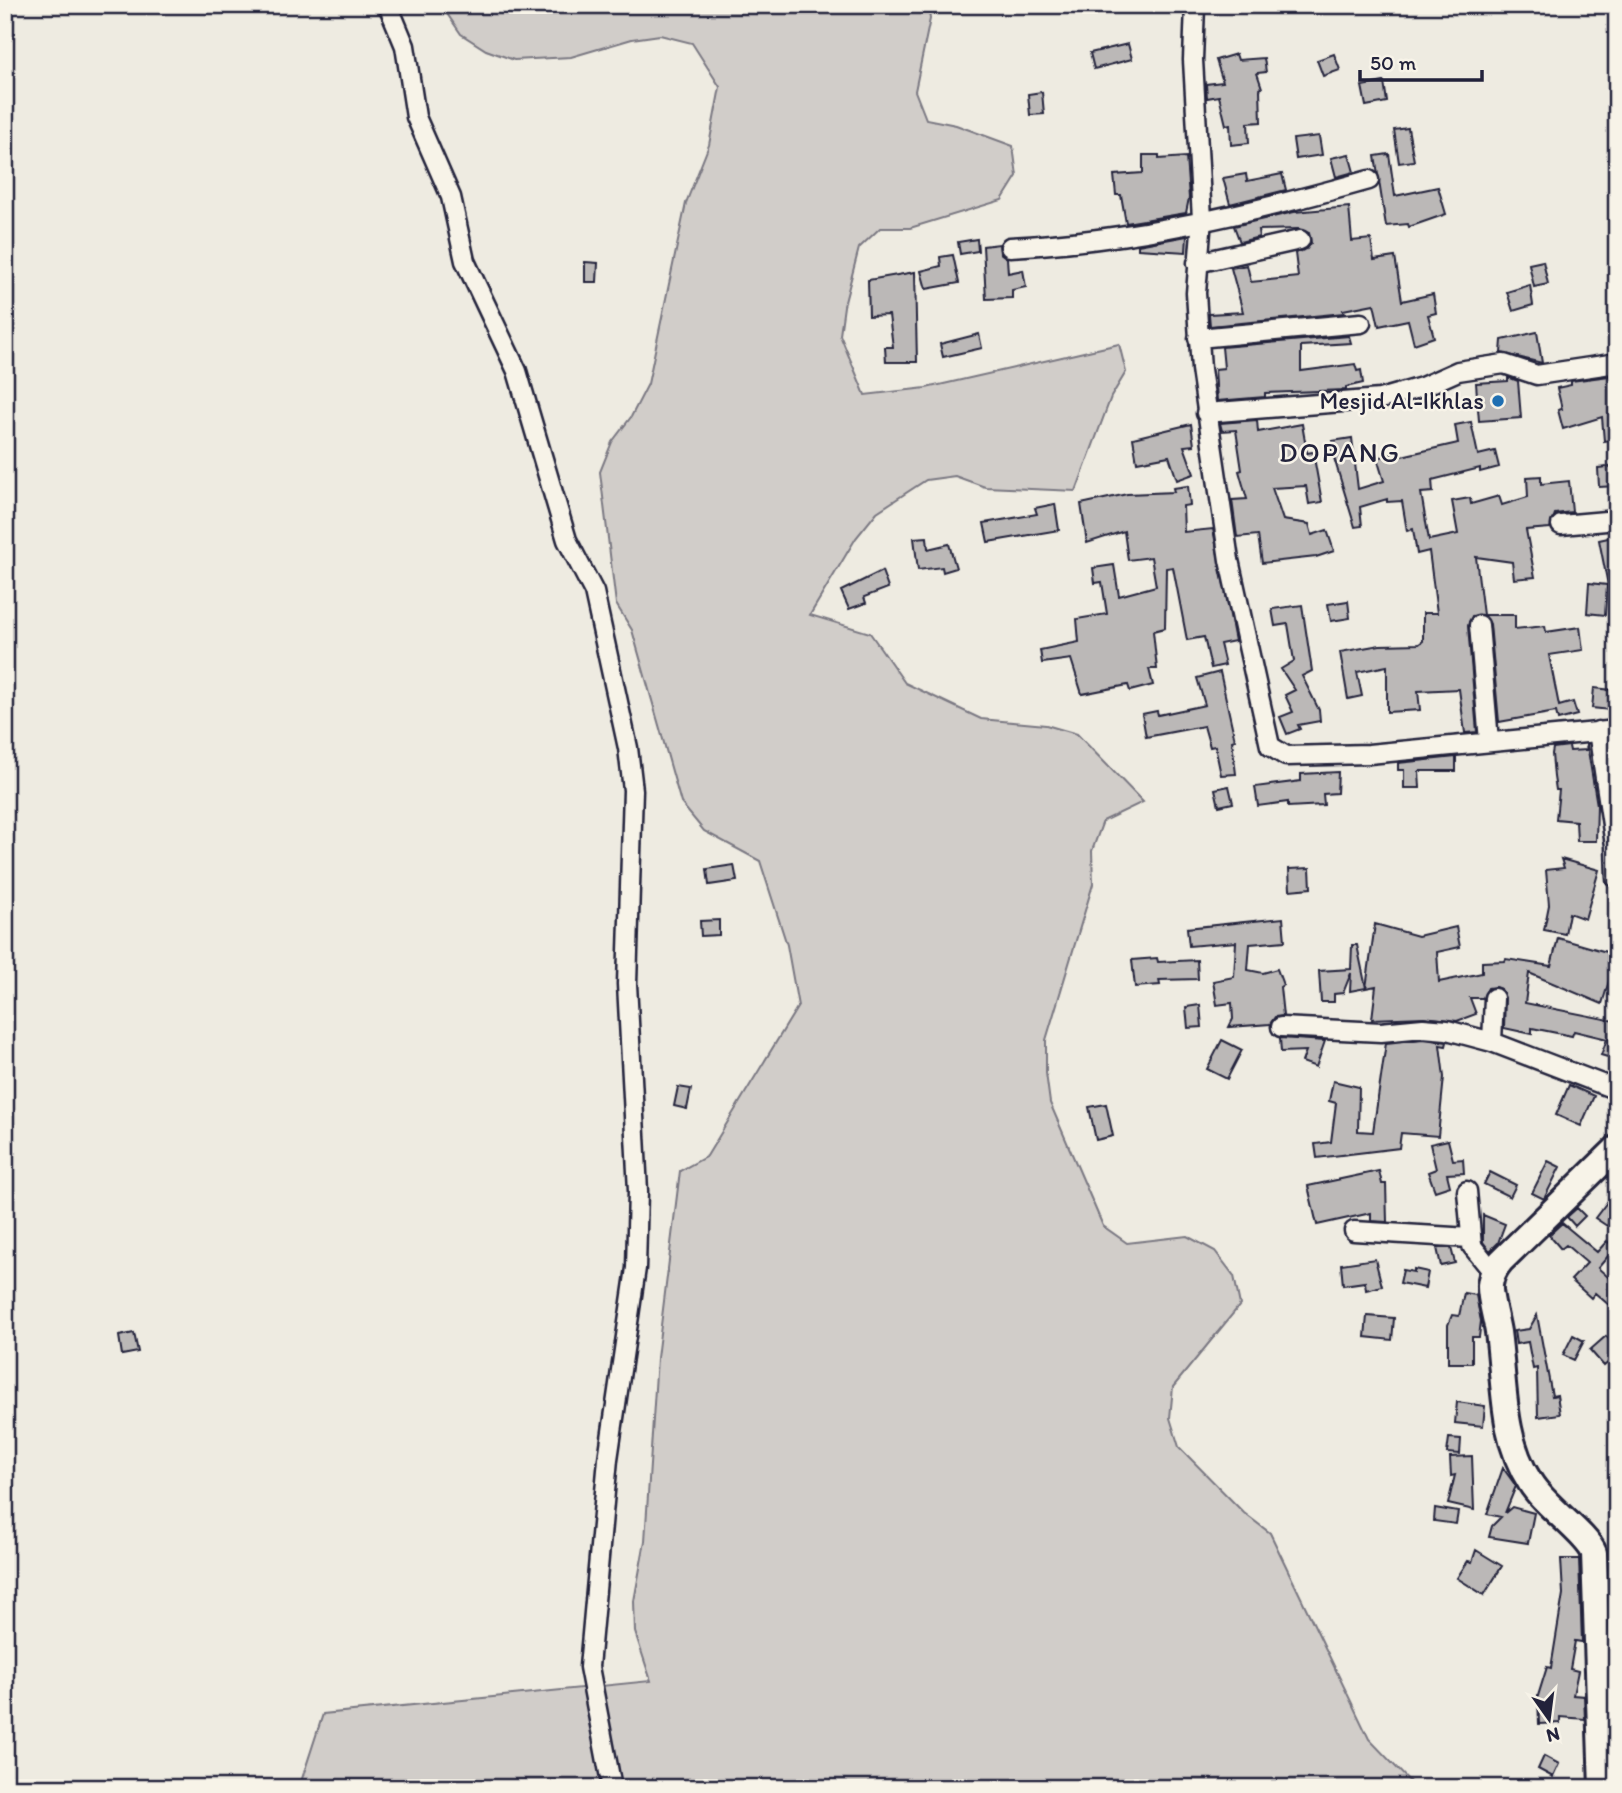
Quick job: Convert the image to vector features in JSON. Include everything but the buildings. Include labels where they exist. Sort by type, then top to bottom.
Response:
[{"type":"street","points":[[388,5],[405,46],[416,117],[451,197],[465,261],[517,370],[567,540],[594,592],[632,779],[634,836],[627,984],[638,1191],[636,1268],[608,1460],[589,1667],[612,1788]]},
{"type":"street","points":[[1195,5],[1193,60],[1202,219],[1197,263],[1198,338],[1206,413],[1230,560],[1267,739],[1273,749],[1290,756],[1369,754],[1617,730]]},
{"type":"street","points":[[1010,247],[1072,244],[1258,211],[1369,180]]},
{"type":"street","points":[[1197,263],[1300,240]]},
{"type":"street","points":[[1198,338],[1361,323]]},
{"type":"street","points":[[1206,413],[1380,399],[1422,387],[1458,371],[1504,364],[1537,374],[1617,363]]},
{"type":"street","points":[[1561,525],[1617,520]]},
{"type":"street","points":[[1479,625],[1489,741]]},
{"type":"street","points":[[1598,731],[1615,845],[1616,878]]},
{"type":"street","points":[[1492,1042],[1494,998]]},
{"type":"street","points":[[1280,1027],[1381,1032],[1435,1028],[1492,1042],[1617,1090]]},
{"type":"street","points":[[1602,1788],[1608,1698],[1594,1553],[1587,1541],[1558,1517],[1536,1492],[1514,1449],[1506,1411],[1501,1355],[1490,1292],[1493,1272],[1501,1261],[1617,1148]]},
{"type":"street","points":[[1467,1191],[1472,1247],[1493,1272]]},
{"type":"street","points":[[1354,1231],[1470,1238]]},
{"type":"shaded area","points":[[441,5],[928,5],[930,19],[915,91],[926,119],[956,125],[1013,146],[1017,176],[1002,200],[910,228],[880,228],[859,248],[844,306],[840,335],[865,395],[926,388],[1119,344],[1126,372],[1111,397],[1076,491],[985,487],[955,476],[926,480],[877,512],[856,538],[810,615],[870,633],[905,683],[981,719],[1046,725],[1077,734],[1143,802],[1103,821],[1092,851],[1093,884],[1046,1040],[1050,1103],[1103,1226],[1127,1243],[1187,1236],[1215,1251],[1234,1276],[1240,1305],[1173,1387],[1170,1418],[1179,1447],[1244,1513],[1270,1533],[1369,1739],[1416,1788],[299,1788],[323,1714],[651,1681],[635,1632],[634,1601],[645,1541],[657,1358],[680,1171],[707,1156],[798,1006],[787,945],[760,861],[704,831],[681,803],[632,630],[616,604],[600,472],[612,442],[631,417],[648,384],[686,203],[709,145],[720,87],[692,43],[660,35],[632,39],[571,57],[514,60],[486,50],[461,34]]},
{"type":"place","name":"Mesjid Al-Ikhlas","points":[[1498,401]]},
{"type":"district","name":"DOPANG","points":[[1340,452]]}]
